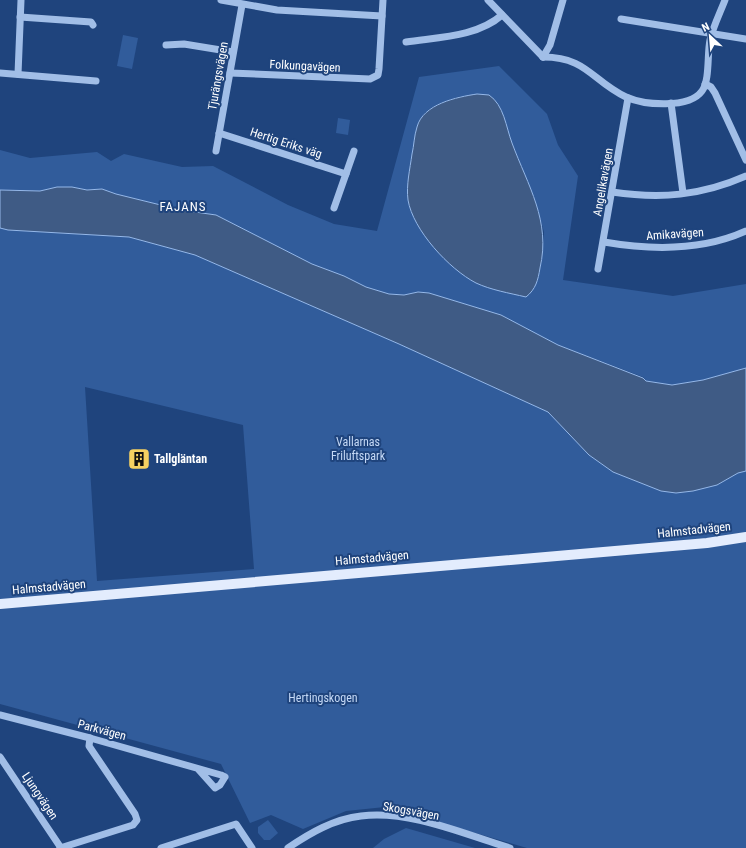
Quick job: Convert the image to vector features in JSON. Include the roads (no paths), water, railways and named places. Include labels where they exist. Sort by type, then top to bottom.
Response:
[{"type":"main road","name":"Halmstadvägen","points":[[0,604],[707,543],[746,537]]},
{"type":"street","points":[[18,74],[21,0]]},
{"type":"street","points":[[221,0],[277,10],[382,16],[383,0]]},
{"type":"street","points":[[488,0],[543,57],[566,59],[576,63],[628,98],[643,102],[671,103],[695,96],[701,92],[706,84],[710,40],[725,0]]},
{"type":"street","points":[[543,57],[550,45],[563,0]]},
{"type":"street","name":"Tjurängsvägen","points":[[216,151],[230,73],[232,52],[242,4]]},
{"type":"street","points":[[406,42],[479,29],[494,22],[502,15]]},
{"type":"street","name":"Folkungavägen","points":[[230,73],[370,80],[378,75],[382,16]]},
{"type":"street","points":[[20,17],[91,22],[93,25]]},
{"type":"street","points":[[622,19],[713,32],[746,39]]},
{"type":"street","points":[[166,45],[184,44],[232,52]]},
{"type":"street","points":[[0,73],[96,81]]},
{"type":"street","points":[[706,84],[715,93],[746,160]]},
{"type":"street","name":"Angelikavägen","points":[[598,269],[604,242],[628,98]]},
{"type":"street","points":[[671,103],[683,193]]},
{"type":"street","name":"Hertig Eriks väg","points":[[219,133],[346,174]]},
{"type":"street","points":[[334,208],[354,151]]},
{"type":"street","points":[[612,192],[642,196],[683,193],[713,189],[746,176]]},
{"type":"street","name":"Amikavägen","points":[[604,242],[632,247],[668,247],[716,241],[746,231]]},
{"type":"street","name":"Parkvägen","points":[[0,715],[90,738],[198,769]]},
{"type":"street","points":[[61,848],[133,825],[137,820],[135,814],[89,746],[90,738]]},
{"type":"street","name":"Ljungvägen","points":[[0,757],[61,848]]},
{"type":"street","name":"Skogsvägen","points":[[288,848],[311,833],[329,825],[359,816],[377,815],[399,817],[427,823],[510,848]]},
{"type":"street","points":[[161,848],[236,824],[252,848]]},
{"type":"place","name":"Tallgläntan","points":[[139,459]]},
{"type":"district","name":"FAJANS","points":[[183,206]]},
{"type":"park label","name":"Vallarnas Friluftspark","points":[[358,449]]},
{"type":"park label","name":"Hertingskogen","points":[[323,698]]}]
